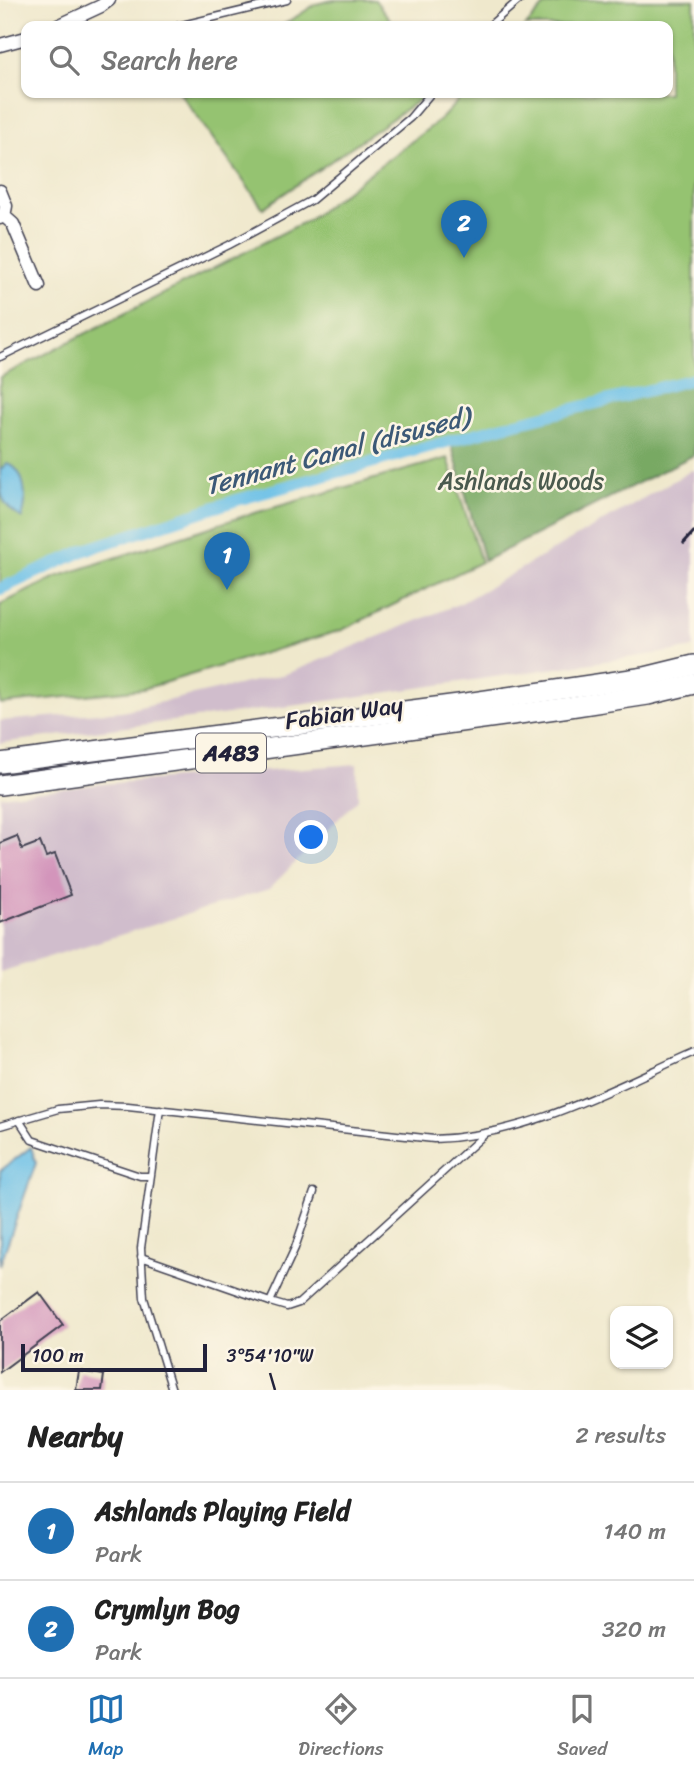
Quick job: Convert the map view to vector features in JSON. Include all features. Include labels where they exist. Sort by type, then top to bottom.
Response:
[{"type":"highway","name":"Fabian Way","points":[[0,785],[461,713],[694,665]]},
{"type":"highway","name":"Fabian Way","points":[[0,763],[461,713],[563,708],[648,695],[694,684]]},
{"type":"street","points":[[69,21],[109,0]]},
{"type":"street","points":[[0,45],[21,41]]},
{"type":"street","points":[[0,191],[6,206],[2,217],[13,223],[39,286]]},
{"type":"lane","points":[[199,21],[287,0]]},
{"type":"lane","points":[[495,21],[519,0]]},
{"type":"lane","points":[[0,357],[229,245],[312,200],[410,118],[427,98]]},
{"type":"lane","points":[[0,1126],[58,1109],[99,1105],[160,1109],[434,1139],[459,1138],[524,1124],[577,1104],[694,1052]]},
{"type":"lane","points":[[160,1109],[141,1257],[144,1298],[172,1390]]},
{"type":"lane","points":[[19,1120],[32,1139],[139,1176],[150,1177]]},
{"type":"lane","points":[[141,1257],[287,1307],[299,1303],[486,1133]]},
{"type":"lane","points":[[270,1302],[295,1248],[314,1192]]},
{"type":"shaded area","points":[[694,469],[694,647],[689,649],[299,705],[0,743],[0,721],[122,711],[286,674],[461,603]]},
{"type":"shaded area","points":[[357,764],[358,799],[269,889],[0,972],[0,796],[102,784]]},
{"type":"green space","points":[[333,0],[375,0],[391,21],[290,21],[316,4]]},
{"type":"green space","points":[[577,0],[694,0],[694,379],[500,427],[237,500],[85,550],[0,589],[0,377],[308,220],[441,119],[460,98],[673,98],[673,21],[530,21],[544,6]]},
{"type":"green space","points":[[184,98],[422,98],[263,208]]},
{"type":"green space","name":"Ashlands Woods","points":[[694,382],[694,455],[484,561],[451,443]]},
{"type":"green space","points":[[448,458],[481,562],[342,630],[143,689],[0,704],[0,606],[3,603],[56,577],[244,516]]},
{"type":"water","points":[[7,463],[18,472],[24,486],[22,518],[9,509],[1,493],[0,470]]},
{"type":"water","points":[[31,1147],[36,1163],[0,1265],[0,1171]]},
{"type":"building","points":[[17,836],[22,849],[40,842],[46,857],[55,854],[71,895],[0,923],[0,843]]},
{"type":"building","points":[[39,1292],[63,1325],[0,1372],[0,1321]]},
{"type":"building","points":[[79,1371],[104,1375],[102,1390],[76,1390]]},
{"type":"waterway","name":"Tennant Canal (disused)","points":[[0,589],[85,550],[237,500],[500,427],[694,379]]},
{"type":"railway","points":[[684,543],[694,532]]},
{"type":"place","name":"Crymlyn Bog","points":[[464,258]]},
{"type":"place","name":"Ashlands Playing Field","points":[[227,590]]}]
